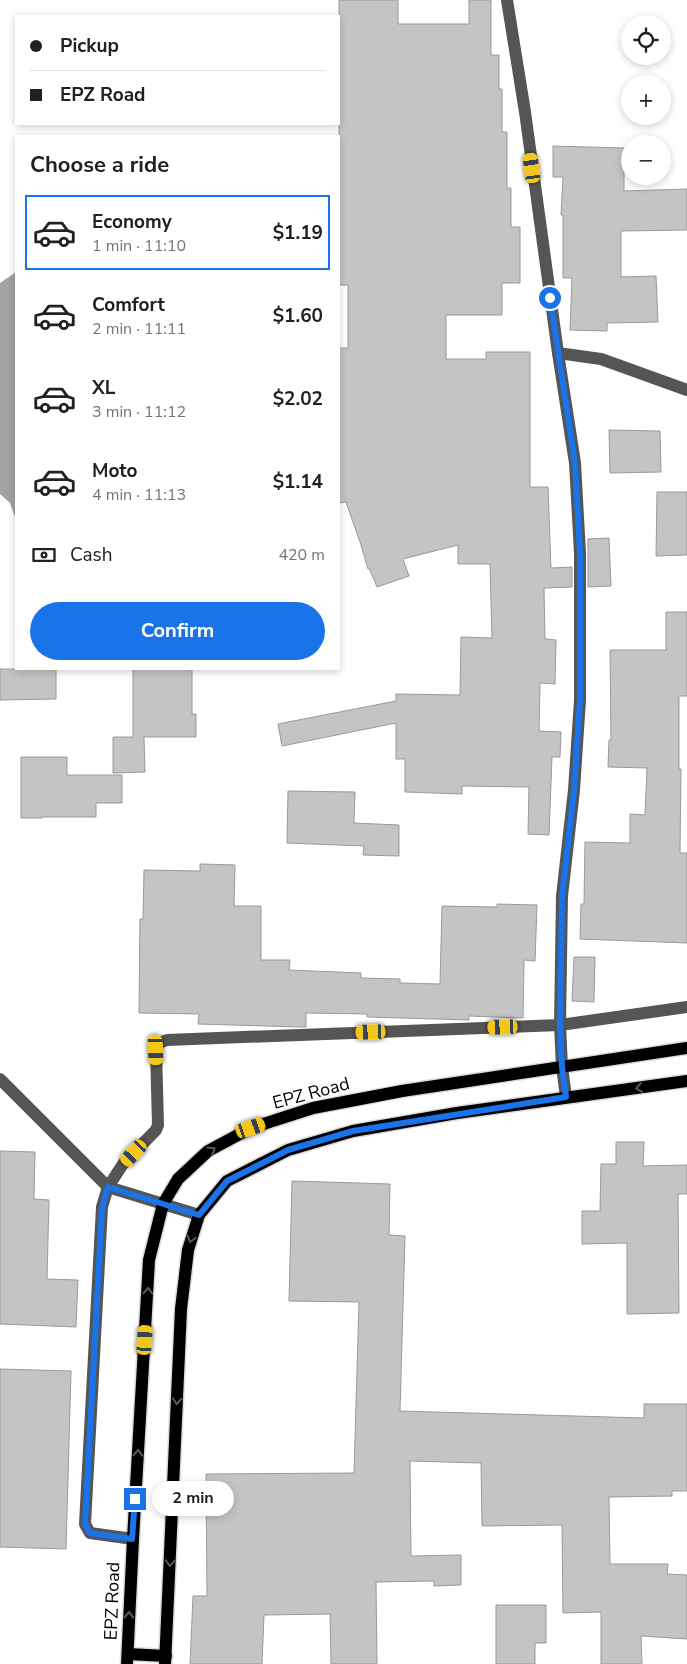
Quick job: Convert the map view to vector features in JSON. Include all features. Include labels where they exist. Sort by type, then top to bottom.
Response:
[{"type":"main road","name":"EPZ Road","points":[[127,1659],[132,1539],[150,1260],[163,1204],[178,1179],[208,1151],[251,1128],[313,1108],[402,1091],[687,1048]]},
{"type":"main road","points":[[127,1659],[165,1660],[181,1309],[188,1250],[199,1215],[227,1181],[288,1150],[353,1131],[566,1097],[687,1081]]},
{"type":"street","points":[[507,0],[525,112],[575,463],[580,553],[580,700],[574,790],[562,896],[560,1025],[566,1097]]},
{"type":"street","points":[[558,353],[601,358],[687,390]]},
{"type":"street","points":[[132,1539],[90,1533],[85,1524],[102,1208],[108,1187],[123,1164],[156,1130],[158,1125],[156,1050],[162,1041],[560,1025],[687,1007]]},
{"type":"street","points":[[0,1079],[108,1187],[199,1215]]},
{"type":"shaded area","points":[[15,273],[15,517],[10,503],[0,494],[0,283]]},
{"type":"building","points":[[339,0],[398,0],[398,24],[469,24],[469,0],[491,0],[491,55],[499,55],[499,89],[502,89],[502,132],[507,132],[507,188],[511,188],[511,227],[520,227],[520,283],[502,283],[502,315],[446,315],[446,359],[486,359],[486,352],[530,352],[530,487],[548,487],[551,568],[572,567],[572,587],[544,588],[545,639],[556,640],[555,684],[540,683],[539,731],[561,732],[560,757],[552,757],[549,835],[528,834],[529,787],[462,786],[462,794],[405,792],[405,759],[396,759],[396,723],[282,746],[278,724],[396,701],[396,694],[460,695],[461,637],[492,638],[490,564],[458,564],[458,545],[403,559],[409,576],[377,587],[368,569],[346,502],[340,503],[340,348],[348,348],[348,285],[340,285]]},
{"type":"building","points":[[553,146],[621,148],[621,185],[624,185],[624,191],[687,189],[687,230],[621,231],[621,277],[656,276],[658,322],[607,323],[607,331],[570,330],[572,278],[563,278],[563,215],[561,215],[563,177],[553,177]]},
{"type":"building","points":[[609,430],[660,431],[661,472],[610,473]]},
{"type":"building","points":[[657,492],[687,492],[687,555],[656,556]]},
{"type":"building","points":[[609,538],[611,586],[588,587],[588,539]]},
{"type":"building","points":[[666,612],[687,612],[687,696],[679,696],[679,769],[681,769],[680,853],[687,853],[687,943],[580,939],[581,904],[584,904],[585,842],[630,843],[630,814],[645,815],[647,768],[608,767],[609,740],[611,740],[610,650],[666,650]]},
{"type":"building","points":[[0,669],[56,670],[56,699],[0,700]]},
{"type":"building","points":[[133,670],[192,670],[192,714],[196,714],[196,737],[144,737],[145,772],[113,773],[113,737],[133,737]]},
{"type":"building","points":[[21,757],[67,757],[67,775],[122,775],[122,803],[96,803],[96,817],[21,818]]},
{"type":"building","points":[[288,791],[355,792],[354,823],[399,825],[399,856],[363,855],[364,846],[287,843]]},
{"type":"building","points":[[200,864],[235,865],[234,906],[261,906],[261,960],[290,960],[289,970],[361,973],[361,978],[400,979],[400,983],[440,984],[442,906],[497,907],[497,904],[537,905],[535,961],[524,960],[523,1018],[469,1016],[469,1020],[367,1017],[367,1014],[306,1013],[306,1027],[300,1027],[198,1024],[199,1014],[139,1013],[140,919],[143,919],[144,870],[200,871]]},
{"type":"building","points":[[574,957],[595,957],[594,1002],[572,1001]]},
{"type":"building","points":[[616,1142],[644,1142],[643,1166],[687,1165],[687,1194],[678,1194],[679,1313],[627,1314],[627,1243],[582,1244],[582,1211],[600,1211],[601,1164],[616,1164]]},
{"type":"building","points":[[0,1151],[35,1152],[34,1199],[49,1200],[47,1279],[78,1280],[76,1327],[0,1324]]},
{"type":"building","points":[[292,1181],[390,1184],[389,1235],[405,1236],[400,1411],[644,1418],[644,1404],[687,1404],[687,1491],[672,1491],[672,1496],[609,1497],[610,1564],[668,1564],[667,1574],[687,1575],[687,1639],[641,1636],[642,1664],[601,1664],[601,1612],[563,1613],[562,1525],[482,1526],[481,1463],[410,1461],[411,1556],[461,1555],[461,1585],[434,1586],[434,1581],[376,1582],[377,1664],[331,1664],[330,1614],[264,1615],[262,1664],[190,1664],[193,1596],[207,1596],[206,1474],[354,1473],[359,1302],[289,1301]]},
{"type":"building","points":[[0,1369],[71,1371],[66,1549],[0,1547]]},
{"type":"building","points":[[496,1605],[546,1605],[546,1643],[535,1643],[535,1664],[496,1664]]},
{"type":"route","points":[[135,1499],[132,1539],[90,1533],[85,1524],[102,1208],[108,1187],[199,1215],[227,1181],[288,1150],[353,1131],[566,1097],[560,1025],[562,896],[574,790],[580,700],[580,553],[575,463],[550,298]]}]
